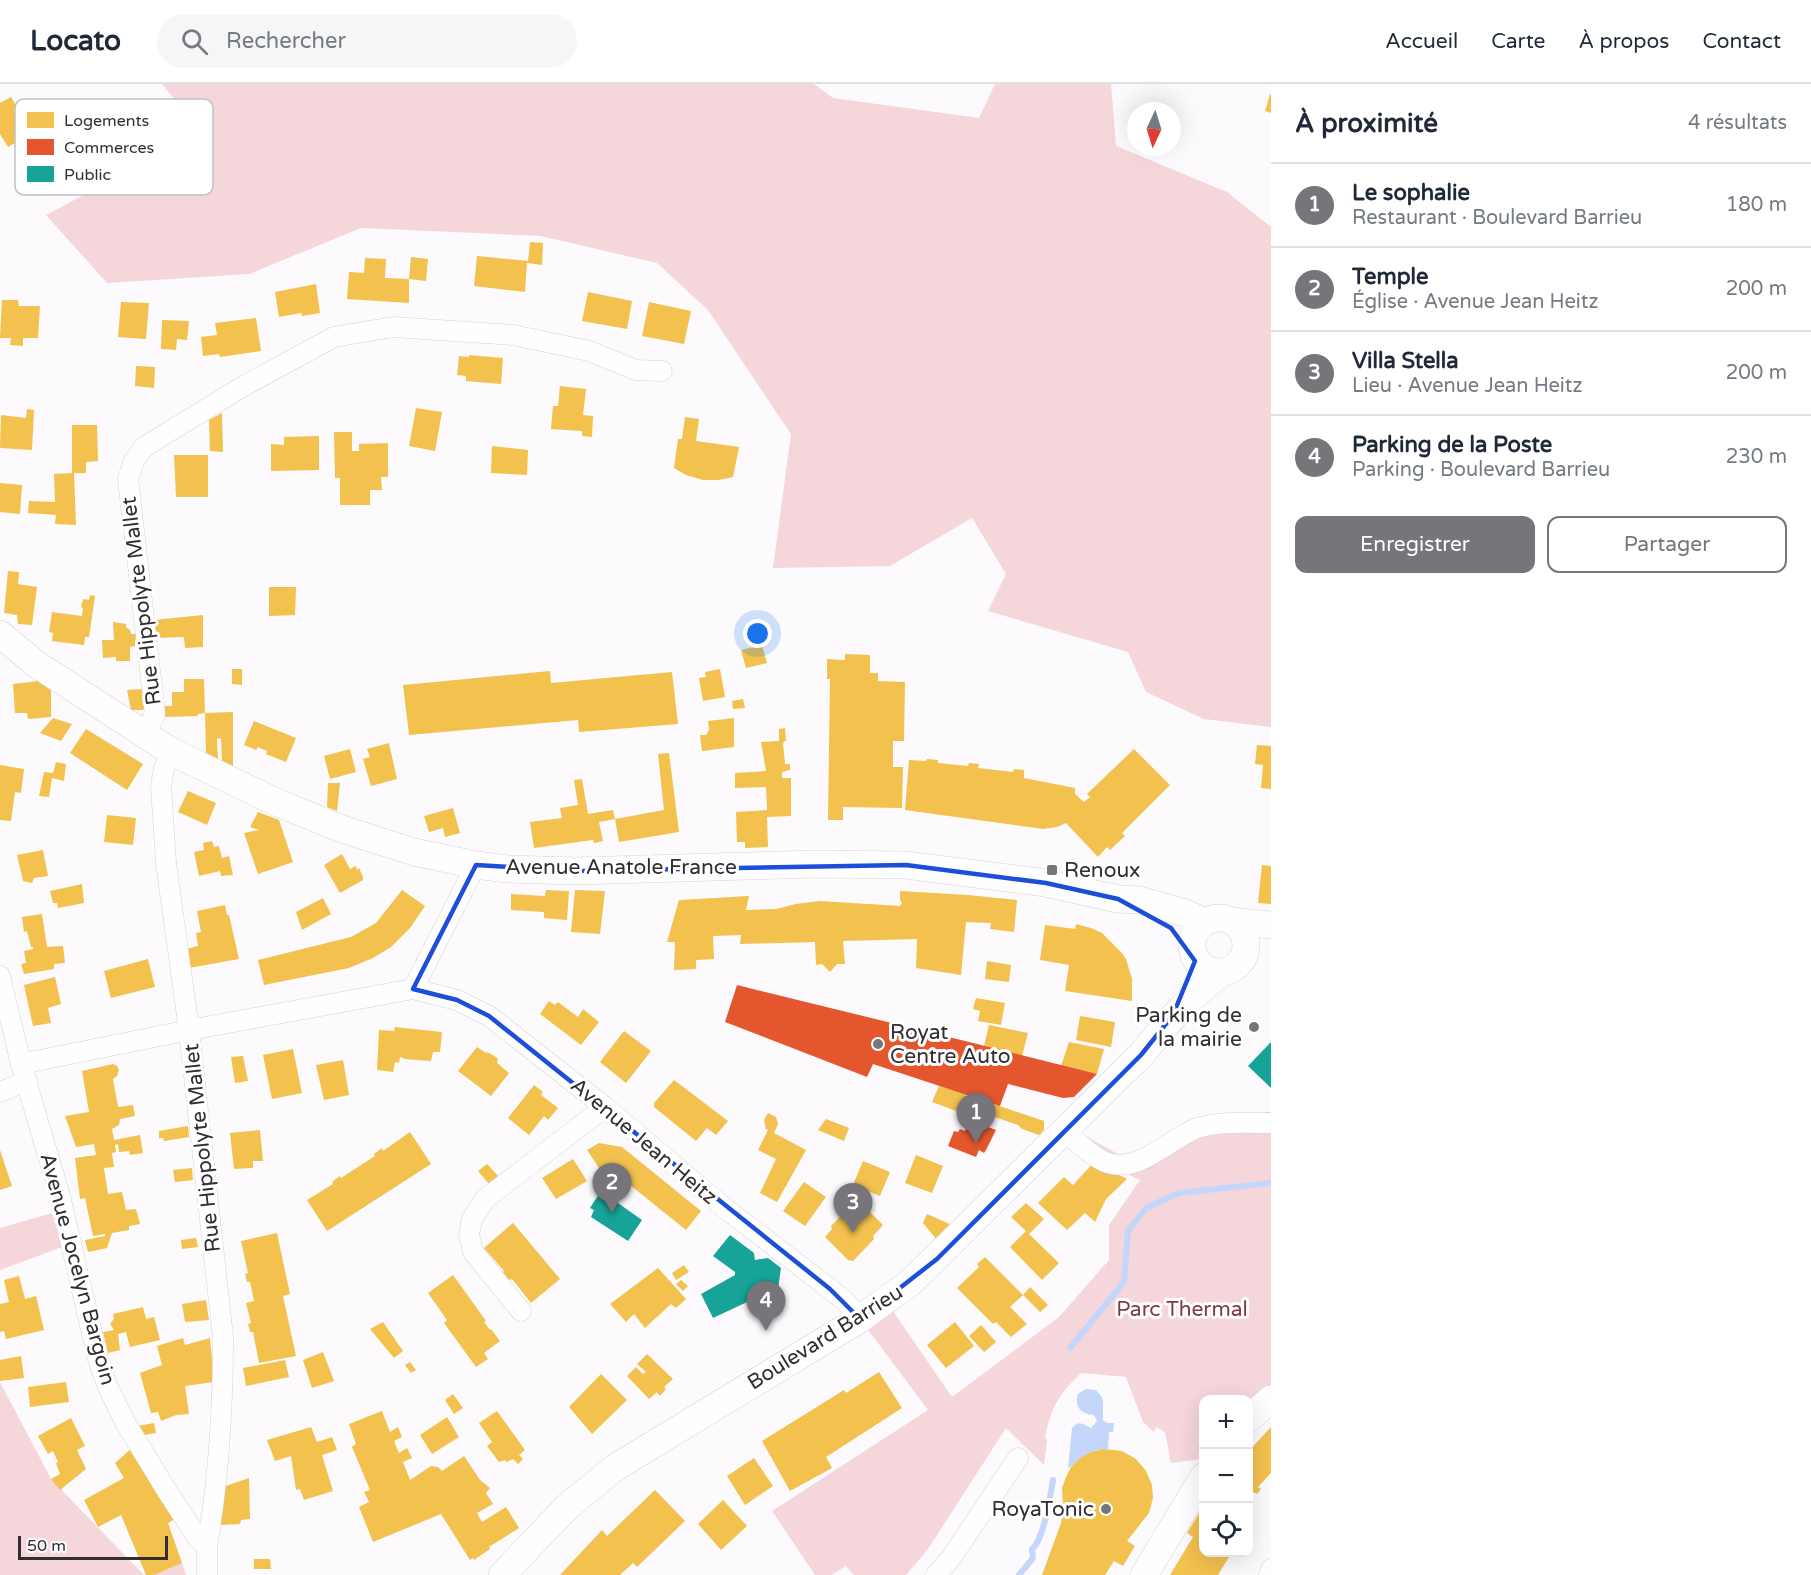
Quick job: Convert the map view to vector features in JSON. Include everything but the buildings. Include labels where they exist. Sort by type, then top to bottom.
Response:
[{"type":"main road","name":"Avenue Anatole France","points":[[0,634],[36,664],[172,752],[278,803],[342,829],[414,852],[507,869],[576,871],[815,864],[906,865],[1046,883],[1118,899],[1139,900],[1185,913],[1204,922]]},
{"type":"main road","name":"Avenue Anatole France","points":[[1118,899],[1134,910],[1171,928],[1193,956]]},
{"type":"main road","points":[[1271,925],[1216,918],[1204,922],[1193,935],[1193,956],[1203,968],[1222,973],[1235,968],[1244,956],[1271,940]]},
{"type":"main road","points":[[1231,921],[1243,933],[1246,947],[1244,956]]},
{"type":"main road","name":"Boulevard Barrieu","points":[[1173,1015],[1193,956]]},
{"type":"main road","name":"Boulevard Barrieu","points":[[501,1575],[568,1506],[616,1467],[860,1319],[911,1282],[937,1259],[1141,1055],[1173,1015],[1205,985],[1222,973]]},
{"type":"main road","points":[[1253,1415],[1271,1399]]},
{"type":"main road","points":[[1144,1575],[1199,1483]]},
{"type":"street","name":"Rue Hippolyte Mallet","points":[[145,734],[155,714],[128,480],[134,461],[144,447],[242,387],[334,337],[393,327],[513,335],[589,351],[636,370],[662,371]]},
{"type":"street","name":"Rue Hippolyte Mallet","points":[[172,752],[164,768],[161,786],[166,863],[189,1030],[223,1337],[223,1379],[214,1499],[207,1546]]},
{"type":"street","points":[[413,989],[476,865]]},
{"type":"street","name":"Avenue Jocelyn Bargoin","points":[[0,976],[24,1072],[60,1196],[98,1359],[107,1385],[125,1422],[167,1491],[197,1537],[207,1546]]},
{"type":"street","name":"Avenue Jean Heitz","points":[[0,1092],[24,1072],[189,1030],[413,989],[457,1000],[489,1016],[604,1107],[726,1209],[847,1303],[860,1319]]},
{"type":"street","points":[[521,1311],[473,1252],[469,1235],[472,1219],[485,1199],[604,1107]]},
{"type":"street","points":[[1064,1132],[1104,1161],[1120,1166],[1135,1162],[1198,1128],[1229,1124],[1271,1123]]},
{"type":"street","points":[[936,1575],[951,1558],[1018,1458]]},
{"type":"street","points":[[207,1546],[207,1575]]},
{"type":"street","points":[[1269,1575],[1271,1569]]},
{"type":"highlighted area","points":[[476,865],[576,871],[906,865],[1046,883],[1118,899],[1171,928],[1195,961],[1173,1015],[1141,1055],[937,1259],[860,1319],[830,1289],[489,1016],[457,1000],[413,989]]},
{"type":"green space","points":[[162,84],[814,84],[833,98],[979,118],[995,84],[1111,84],[1116,146],[1127,151],[1127,156],[1140,156],[1227,192],[1271,227],[1271,727],[1204,719],[1146,692],[1128,652],[988,611],[1006,574],[972,518],[890,566],[773,568],[791,434],[708,310],[657,263],[541,236],[361,228],[249,274],[107,283],[46,215],[84,195],[213,195],[213,99],[174,99]]},
{"type":"green space","name":"Parc Thermal","points":[[1271,1112],[1271,1391],[1253,1409],[1253,1395],[1199,1395],[1199,1459],[1171,1463],[1165,1432],[1156,1427],[1154,1432],[1143,1422],[1126,1377],[1081,1373],[1061,1395],[1053,1409],[1045,1437],[1047,1441],[1044,1465],[1006,1428],[928,1549],[906,1575],[854,1575],[846,1566],[831,1575],[815,1575],[772,1511],[928,1410],[860,1319],[886,1301],[952,1397],[1059,1317],[1109,1260],[1109,1225],[1140,1180],[1056,1140],[1069,1127],[1125,1158],[1203,1119]]},
{"type":"green space","points":[[52,1213],[62,1247],[0,1270],[0,1228]]},
{"type":"green space","points":[[0,1382],[51,1479],[144,1575],[0,1575]]},
{"type":"green space","points":[[182,1563],[186,1575],[154,1575]]},
{"type":"water","points":[[1086,1389],[1096,1390],[1102,1397],[1103,1420],[1107,1423],[1114,1423],[1113,1432],[1109,1432],[1108,1449],[1090,1453],[1068,1468],[1072,1428],[1079,1423],[1091,1428],[1097,1421],[1094,1415],[1083,1412],[1078,1407],[1078,1394]]},
{"type":"waterway","points":[[1070,1348],[1124,1282],[1128,1231],[1146,1208],[1179,1193],[1271,1183]]},
{"type":"waterway","points":[[1019,1575],[1033,1558],[1032,1549],[1040,1537],[1053,1480]]},
{"type":"place","name":"Renoux","points":[[1052,870]]},
{"type":"place","name":"Parking de la mairie","points":[[1254,1027]]},
{"type":"place","name":"Royat Centre Auto","points":[[878,1044]]},
{"type":"place","name":"Le sophalie","points":[[976,1143]]},
{"type":"place","name":"Temple","points":[[612,1213]]},
{"type":"place","name":"Villa Stella","points":[[853,1233]]},
{"type":"place","name":"Parking de la Poste","points":[[766,1331]]},
{"type":"place","name":"RoyaTonic","points":[[1106,1509]]}]
